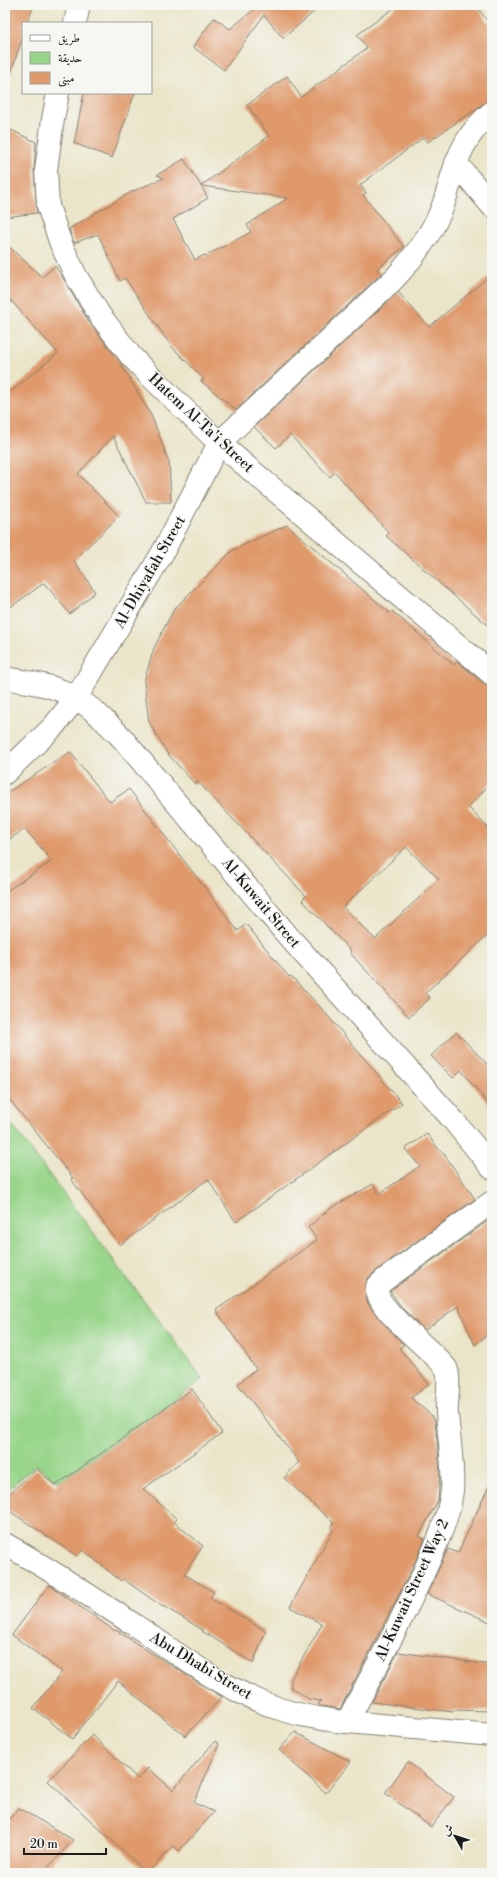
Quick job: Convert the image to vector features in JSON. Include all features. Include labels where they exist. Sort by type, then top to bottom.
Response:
[{"type":"street","points":[[75,22],[79,5]]},
{"type":"street","name":"Hatem Al-Ta'i Street","points":[[58,94],[47,162],[46,189],[48,206],[61,244],[76,276],[99,314],[118,340],[147,373],[219,443],[492,674]]},
{"type":"street","name":"Al-Dhiyafah Street","points":[[5,773],[54,727],[76,698],[163,552],[219,443],[395,278],[413,258],[428,237],[440,214],[450,189],[456,164],[468,139],[492,112]]},
{"type":"street","points":[[456,164],[492,206]]},
{"type":"street","name":"Al-Kuwait Street","points":[[5,678],[48,686],[76,698],[96,713],[122,738],[288,936],[454,1121],[492,1168]]},
{"type":"street","name":"Al-Kuwait Street Way 2","points":[[347,1722],[401,1621],[439,1538],[447,1514],[452,1491],[452,1467],[447,1409],[448,1373],[443,1364],[409,1333],[390,1311],[376,1292],[377,1287],[384,1280],[492,1202]]},
{"type":"street","name":"Abu Dhabi Street","points":[[5,1544],[135,1625],[213,1677],[251,1698],[278,1708],[311,1717],[347,1722],[492,1735]]},
{"type":"green space","points":[[5,1116],[203,1379],[59,1482],[36,1465],[5,1492]]},
{"type":"building","points":[[5,5],[34,5],[27,22],[22,22],[22,39],[9,78],[5,77]]},
{"type":"building","points":[[255,5],[322,5],[283,38],[264,15],[224,70],[193,47],[214,18],[230,29],[257,7]]},
{"type":"building","points":[[398,5],[476,5],[492,28],[492,98],[428,142],[424,137],[360,185],[366,193],[363,195],[404,247],[377,269],[381,274],[236,410],[201,381],[204,379],[171,346],[125,278],[120,281],[98,234],[74,243],[69,229],[131,192],[164,178],[157,175],[184,159],[201,186],[269,136],[247,105],[287,76],[301,97],[367,48],[357,35]],"holes":[[[201,186],[288,198],[247,225],[251,232],[195,260],[173,219],[208,198]]]},
{"type":"building","points":[[84,94],[135,94],[112,158],[74,143]]},
{"type":"building","points":[[5,127],[36,142],[34,171],[37,213],[5,217]]},
{"type":"building","points":[[5,243],[42,277],[55,266],[88,321],[120,362],[152,417],[169,462],[171,502],[146,502],[113,436],[78,474],[119,516],[74,560],[95,592],[70,614],[44,583],[5,611],[5,396],[58,353],[5,294]]},
{"type":"building","points":[[492,274],[492,629],[386,536],[389,533],[335,472],[330,477],[290,435],[276,448],[254,427],[398,292],[429,327]]},
{"type":"building","points":[[287,525],[390,613],[392,611],[454,665],[457,661],[492,691],[492,782],[468,807],[492,832],[492,931],[425,993],[430,998],[409,1017],[350,953],[351,951],[302,900],[306,896],[198,782],[195,784],[167,753],[149,722],[144,681],[154,648],[174,609],[233,550]],"holes":[[[406,847],[439,879],[375,939],[343,907]]]},
{"type":"building","points":[[70,752],[110,802],[129,789],[238,931],[246,924],[289,977],[291,976],[322,1009],[402,1103],[236,1222],[208,1179],[120,1245],[71,1179],[73,1178],[5,1094],[5,892],[52,861],[25,829],[5,842],[5,794]]},
{"type":"building","points":[[456,1032],[492,1069],[492,1109],[461,1070],[453,1078],[431,1056]]},
{"type":"building","points":[[427,1134],[441,1152],[442,1151],[475,1199],[377,1270],[368,1278],[365,1289],[367,1302],[374,1312],[404,1345],[399,1348],[429,1384],[411,1398],[432,1416],[435,1421],[440,1472],[438,1500],[419,1536],[425,1539],[412,1569],[340,1709],[321,1706],[318,1704],[321,1701],[309,1699],[291,1687],[291,1679],[322,1624],[290,1607],[333,1530],[331,1528],[334,1523],[284,1478],[299,1462],[238,1384],[256,1369],[216,1310],[317,1240],[308,1227],[331,1208],[373,1184],[379,1194],[420,1166],[405,1149]]},
{"type":"building","points":[[489,1220],[492,1225],[492,1331],[475,1345],[458,1306],[425,1330],[403,1309],[390,1291]]},
{"type":"building","points":[[192,1389],[222,1433],[143,1489],[177,1519],[174,1522],[203,1546],[184,1574],[214,1592],[210,1598],[266,1631],[253,1663],[202,1631],[203,1630],[163,1607],[123,1579],[121,1581],[83,1550],[77,1556],[5,1508],[5,1497],[37,1469],[55,1486]]},
{"type":"building","points":[[492,1479],[492,1623],[427,1594],[448,1549],[458,1553]]},
{"type":"building","points":[[49,1585],[115,1631],[116,1630],[222,1697],[185,1736],[118,1681],[72,1739],[33,1708],[62,1672],[12,1635]]},
{"type":"building","points":[[398,1652],[492,1665],[492,1711],[454,1710],[453,1712],[372,1702]]},
{"type":"building","points":[[295,1732],[351,1762],[326,1793],[279,1750]]},
{"type":"building","points":[[92,1735],[138,1779],[148,1768],[173,1790],[215,1741],[219,1744],[194,1803],[214,1812],[179,1851],[174,1846],[147,1873],[48,1781]]},
{"type":"building","points":[[408,1762],[454,1797],[431,1827],[385,1793]]},
{"type":"building","points":[[19,1808],[73,1840],[43,1873],[5,1873],[5,1824]]}]
